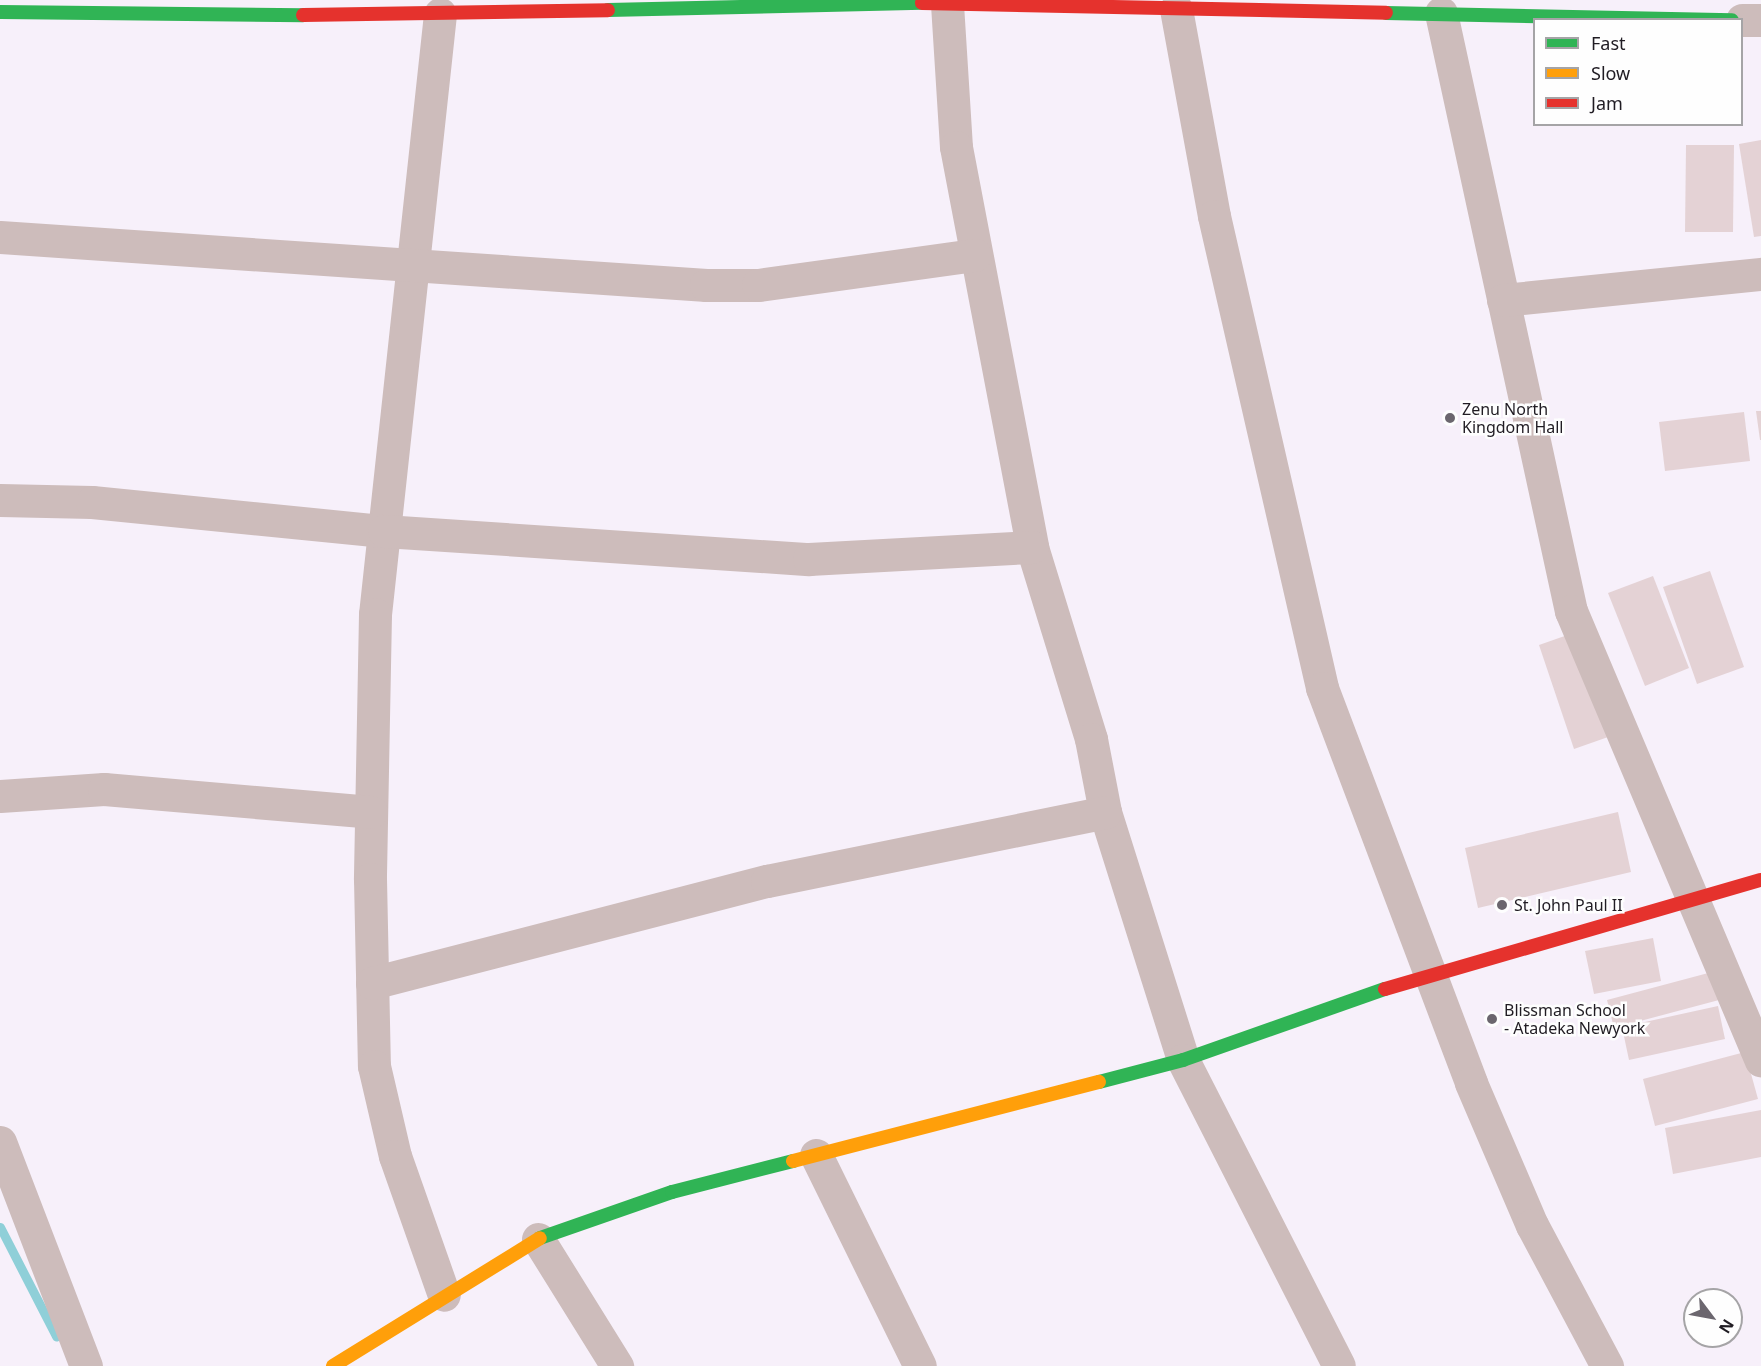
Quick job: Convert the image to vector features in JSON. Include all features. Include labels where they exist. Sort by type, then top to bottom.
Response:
[{"type":"street","points":[[0,12],[440,14],[1068,3],[1176,9],[1649,18]]},
{"type":"street","points":[[947,4],[950,95],[975,255],[1032,547],[1091,739],[1105,812],[1183,1060],[1338,1366]]},
{"type":"street","points":[[1176,9],[1214,216],[1278,481],[1302,619],[1322,688],[1429,974],[1532,1225],[1607,1366]]},
{"type":"street","points":[[1441,13],[1571,610],[1695,899],[1761,1060]]},
{"type":"street","points":[[440,14],[375,615],[371,812],[374,1066],[395,1156],[444,1295]]},
{"type":"street","points":[[1743,20],[1761,20]]},
{"type":"street","points":[[0,237],[413,265],[758,285],[975,255]]},
{"type":"street","points":[[1503,300],[1761,274]]},
{"type":"street","points":[[0,500],[92,502],[384,531],[809,559],[1032,547]]},
{"type":"street","points":[[0,796],[104,789],[371,812]]},
{"type":"street","points":[[372,983],[767,880],[1105,812]]},
{"type":"street","points":[[333,1366],[444,1295],[538,1239],[672,1192],[1183,1060],[1429,974],[1761,880]]},
{"type":"street","points":[[0,1142],[86,1366]]},
{"type":"street","points":[[816,1155],[920,1366]]},
{"type":"street","points":[[538,1239],[617,1366]]},
{"type":"building","points":[[1761,140],[1761,236],[1754,237],[1739,144]]},
{"type":"building","points":[[1686,145],[1734,145],[1733,232],[1685,232]]},
{"type":"building","points":[[1756,411],[1761,411],[1761,440],[1760,440]]},
{"type":"building","points":[[1744,412],[1750,461],[1665,471],[1659,422]]},
{"type":"building","points":[[1710,571],[1744,667],[1697,684],[1663,587]]},
{"type":"building","points":[[1653,576],[1689,668],[1645,686],[1608,593]]},
{"type":"building","points":[[1576,632],[1611,736],[1574,749],[1539,645]]},
{"type":"building","points":[[1618,812],[1631,872],[1478,908],[1465,848]]},
{"type":"building","points":[[1653,938],[1661,981],[1594,994],[1585,951]]},
{"type":"building","points":[[1712,972],[1719,1000],[1614,1028],[1607,1000]]},
{"type":"building","points":[[1718,1006],[1725,1039],[1629,1060],[1622,1027]]},
{"type":"building","points":[[1745,1052],[1758,1099],[1655,1126],[1643,1079]]},
{"type":"building","points":[[1761,1110],[1761,1157],[1673,1174],[1665,1128]]},
{"type":"waterway","points":[[0,1227],[56,1336]]},
{"type":"traffic: fast","points":[[608,10],[922,3]]},
{"type":"traffic: fast","points":[[0,12],[303,15]]},
{"type":"traffic: fast","points":[[1386,13],[1633,18]]},
{"type":"traffic: fast","points":[[1099,1082],[1183,1060],[1385,989]]},
{"type":"traffic: fast","points":[[540,1238],[672,1192],[793,1161]]},
{"type":"traffic: slow","points":[[793,1161],[1099,1082]]},
{"type":"traffic: slow","points":[[333,1366],[540,1238]]},
{"type":"traffic: jam","points":[[922,3],[1386,13]]},
{"type":"traffic: jam","points":[[303,15],[608,10]]},
{"type":"traffic: jam","points":[[1385,989],[1761,880]]},
{"type":"place","name":"Zenu North Kingdom Hall","points":[[1450,418]]},
{"type":"place","name":"St. John Paul II","points":[[1502,905]]},
{"type":"place","name":"Blissman School - Atadeka Newyork","points":[[1492,1019]]}]
